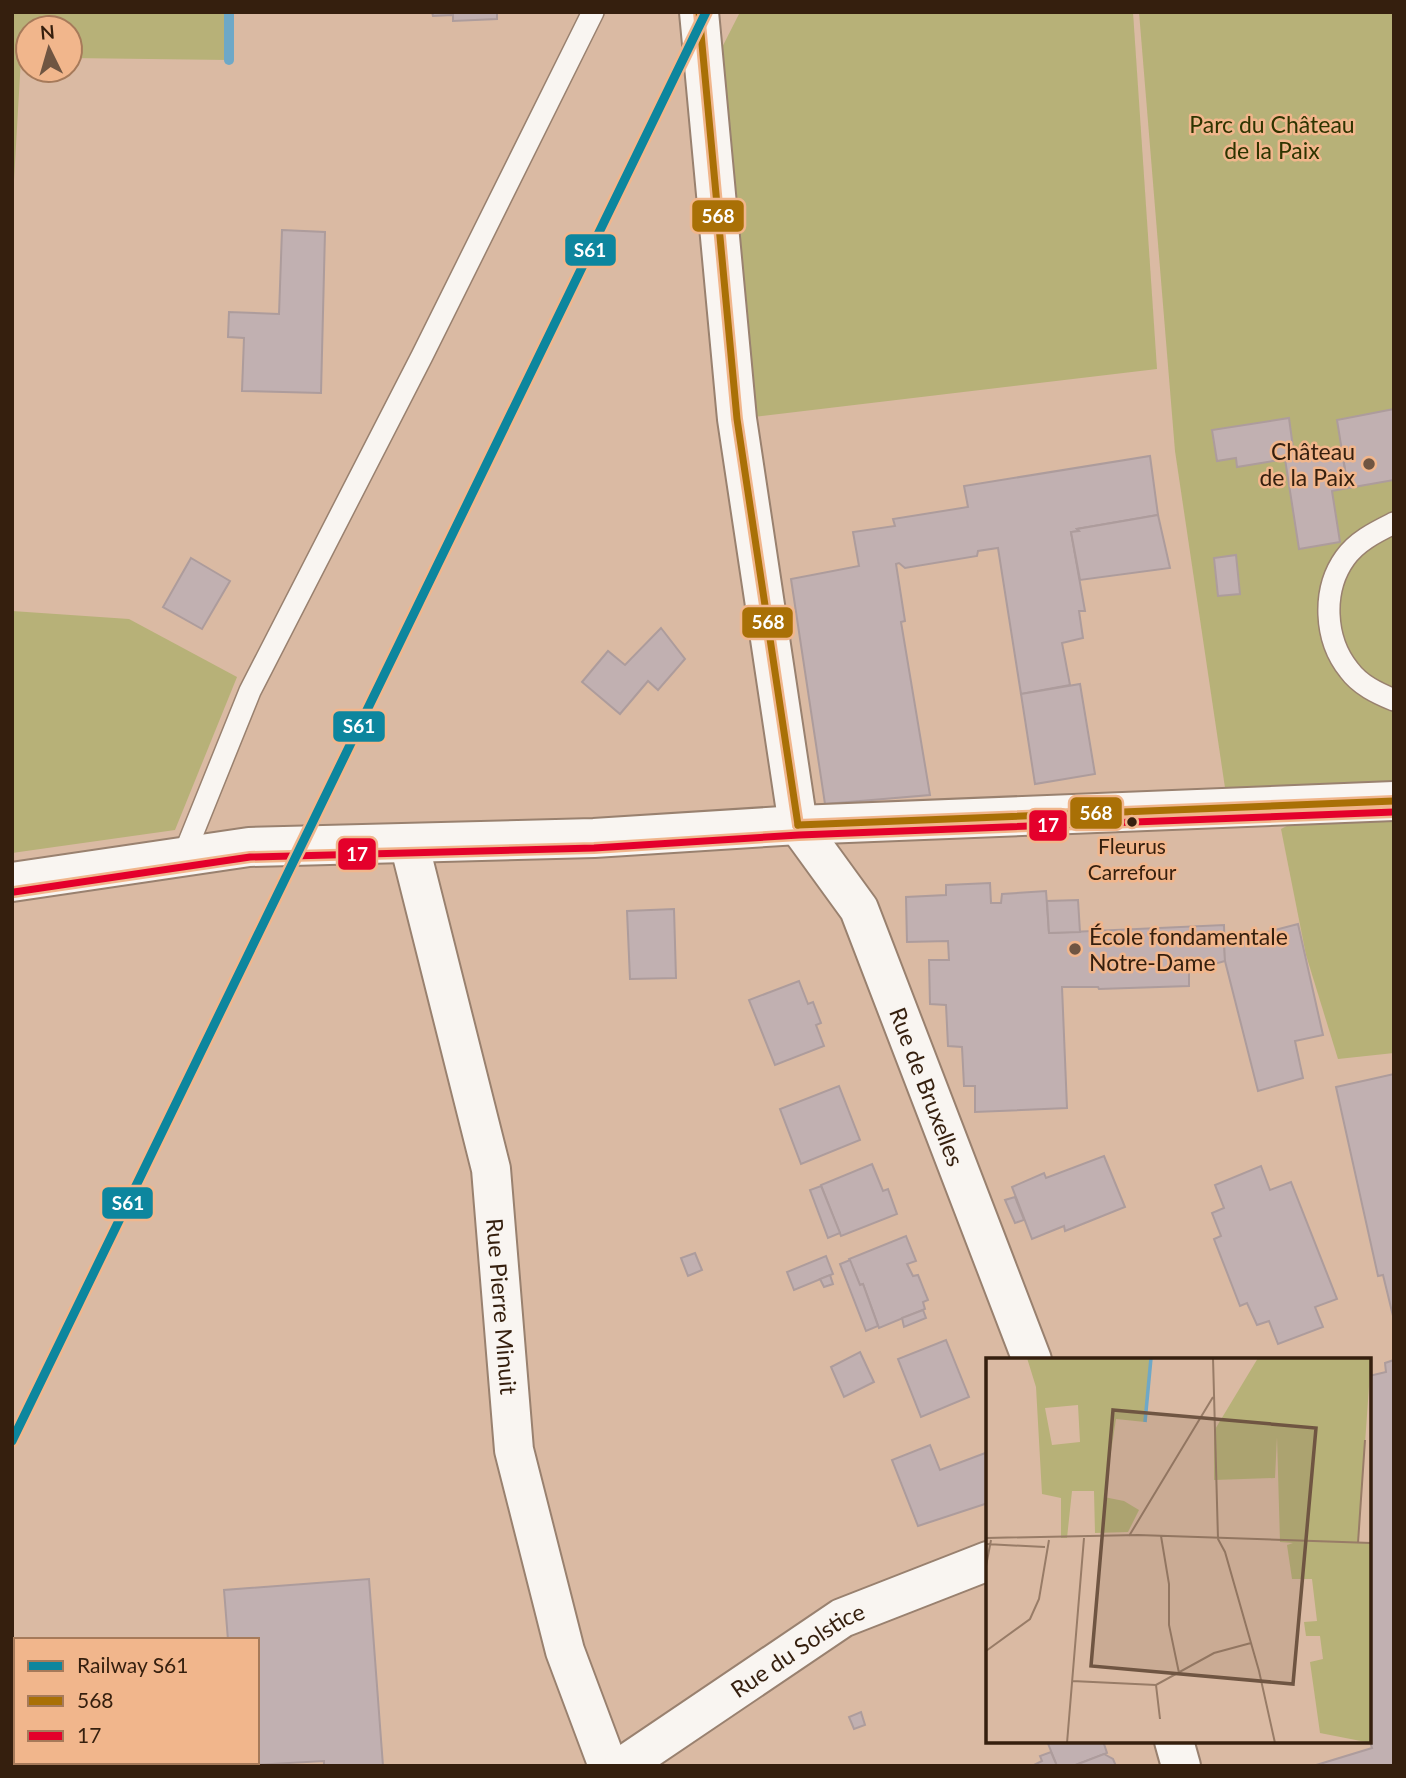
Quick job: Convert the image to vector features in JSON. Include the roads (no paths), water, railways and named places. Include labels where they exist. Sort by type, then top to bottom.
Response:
[{"type":"street","points":[[699,12],[737,419],[798,825]]},
{"type":"street","points":[[12,882],[249,847],[594,838],[798,825],[1394,801]]},
{"type":"street","name":"Rue de Bruxelles","points":[[798,825],[859,909],[1031,1358]]},
{"type":"street","name":"Rue Pierre Minuit","points":[[409,843],[491,1169],[514,1450],[565,1651],[608,1766]]},
{"type":"street","name":"Rue du Solstice","points":[[623,1766],[842,1618],[986,1562]]},
{"type":"street","points":[[1175,1743],[1181,1766]]},
{"type":"lane","points":[[183,857],[250,691],[422,356],[593,12]]},
{"type":"lane","points":[[1394,523],[1367,536],[1346,557],[1332,584],[1328,615],[1334,644],[1349,671],[1371,691],[1394,700]]},
{"type":"waterway","points":[[229,12],[229,60]]},
{"type":"rail line","name":"S61","points":[[12,1441],[706,12]]},
{"type":"place","name":"Château de la Paix","points":[[1369,464]]},
{"type":"place","name":"Fleurus Carrefour","points":[[1132,822]]},
{"type":"place","name":"École fondamentale Notre-Dame","points":[[1075,949]]},
{"type":"park label","name":"Parc du Château de la Paix","points":[[1272,137]]}]
